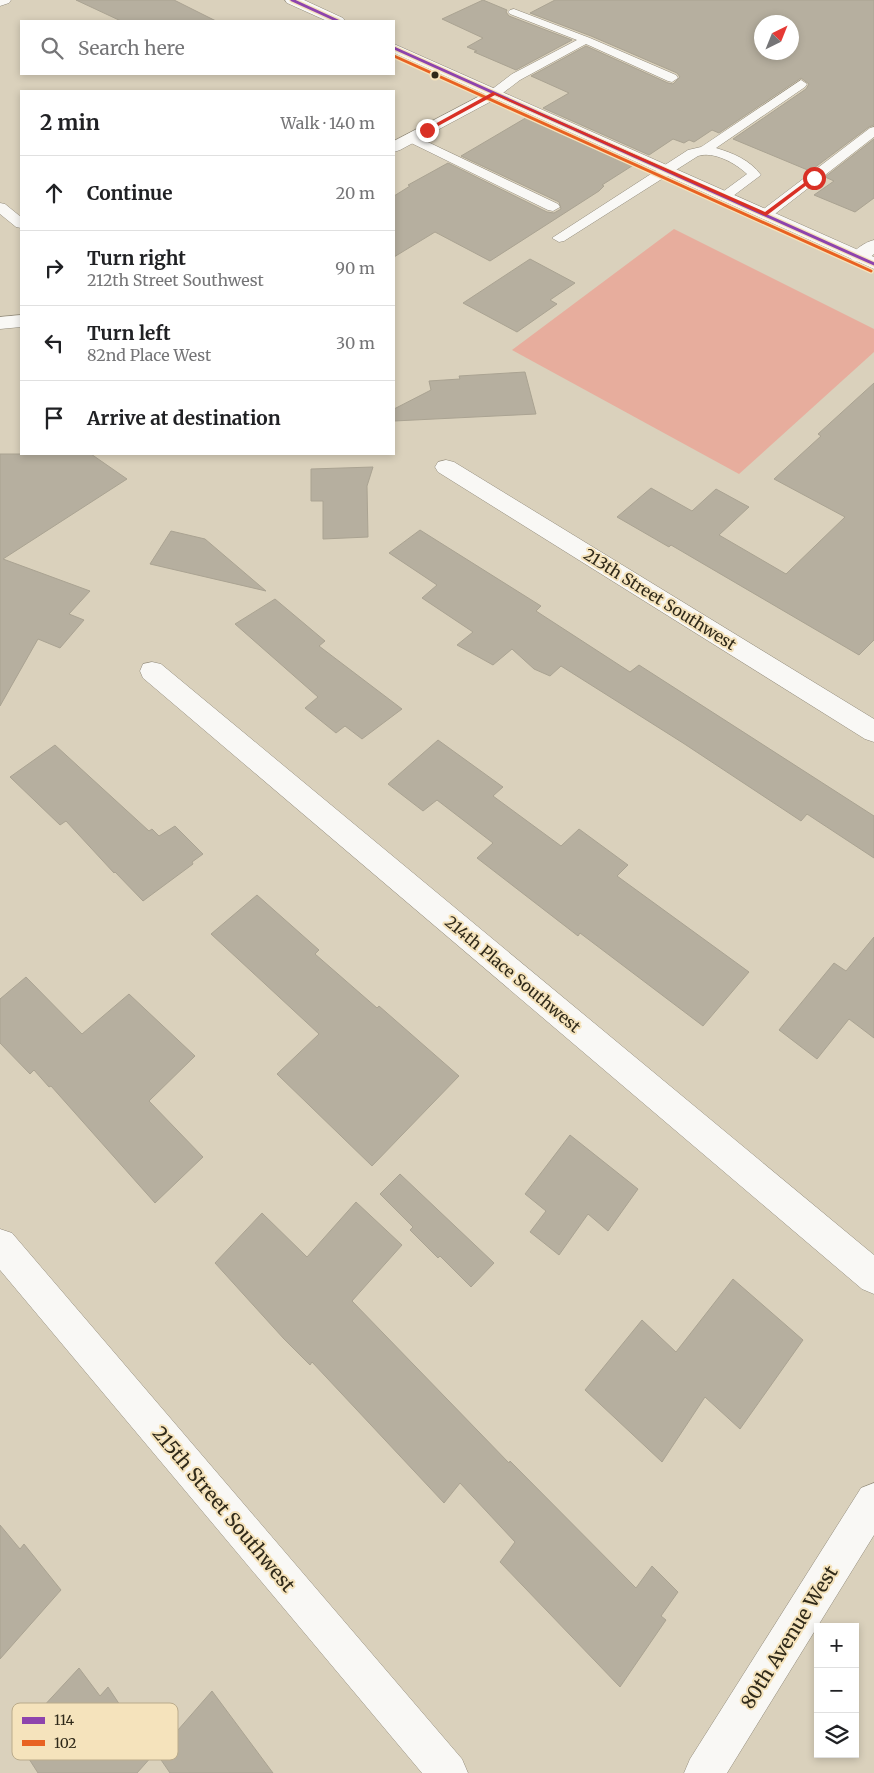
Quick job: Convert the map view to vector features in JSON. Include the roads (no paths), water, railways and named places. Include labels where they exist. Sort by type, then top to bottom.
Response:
[{"type":"street","points":[[0,2],[4,0]]},
{"type":"street","points":[[292,0],[336,20]]},
{"type":"street","points":[[395,48],[866,260],[874,245]]},
{"type":"street","points":[[395,146],[495,93]]},
{"type":"street","points":[[0,323],[20,321]]},
{"type":"street","name":"213th Street Southwest","points":[[446,467],[874,732]]},
{"type":"street","name":"214th Place Southwest","points":[[152,671],[874,1278]]},
{"type":"street","name":"215th Street Southwest","points":[[0,1245],[448,1773]]},
{"type":"street","name":"80th Avenue West","points":[[704,1773],[874,1501]]},
{"type":"lane","points":[[514,12],[586,40],[672,78]]},
{"type":"lane","points":[[495,93],[516,77],[586,40]]},
{"type":"lane","points":[[559,238],[694,153],[705,150],[801,84]]},
{"type":"lane","points":[[766,214],[874,131]]},
{"type":"lane","points":[[411,138],[553,207]]},
{"type":"lane","points":[[705,150],[749,167],[754,175],[724,196]]},
{"type":"lane","points":[[0,206],[20,223]]}]
